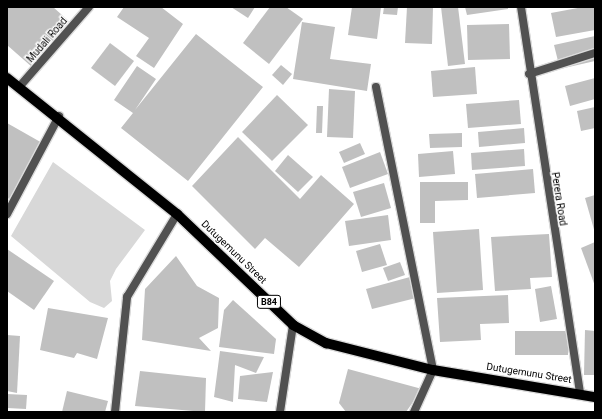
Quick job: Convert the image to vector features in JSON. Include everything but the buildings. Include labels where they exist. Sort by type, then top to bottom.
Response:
[{"type":"main road","name":"Dutugemunu Street","points":[[7,78],[20,86],[59,116],[177,214],[293,325],[326,343],[433,370],[580,393],[595,397]]},
{"type":"street","name":"Mudali Road","points":[[20,86],[89,7]]},
{"type":"street","name":"Perera Road","points":[[521,7],[529,74],[580,393]]},
{"type":"street","points":[[529,74],[595,53]]},
{"type":"street","points":[[376,87],[433,370],[414,412]]},
{"type":"street","points":[[7,214],[59,116]]},
{"type":"street","points":[[115,412],[127,297],[177,214]]},
{"type":"street","points":[[280,412],[293,325]]},
{"type":"shaded area","points":[[53,162],[145,230],[116,269],[110,281],[112,301],[104,308],[90,302],[11,236]]}]
